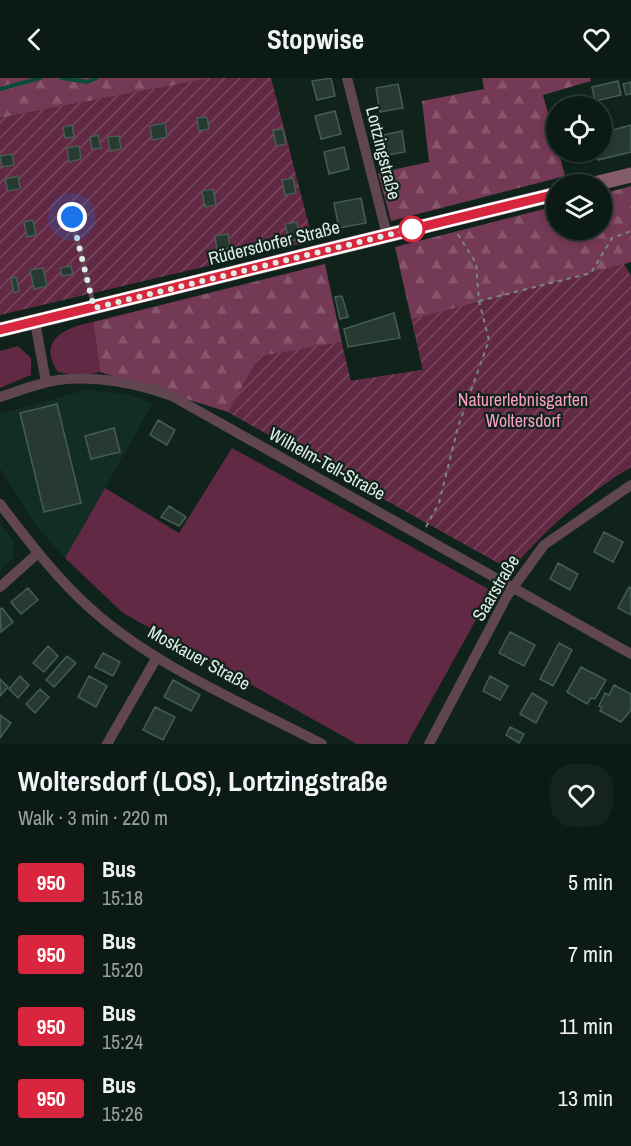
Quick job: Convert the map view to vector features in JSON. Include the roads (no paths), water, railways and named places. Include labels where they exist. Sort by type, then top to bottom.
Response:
[{"type":"main road","points":[[612,180],[631,175]]},
{"type":"main road","name":"Rüdersdorfer Straße","points":[[0,330],[546,196]]},
{"type":"street","name":"Lortzingstraße","points":[[347,78],[387,235]]},
{"type":"street","points":[[35,322],[46,382]]},
{"type":"street","name":"Wilhelm-Tell-Straße","points":[[0,397],[46,382],[60,380],[123,383],[147,387],[172,396],[631,654]]},
{"type":"street","name":"Saarstraße","points":[[429,744],[513,588],[544,545],[631,485]]},
{"type":"street","name":"Moskauer Straße","points":[[0,504],[38,553],[90,609],[157,657],[322,744]]},
{"type":"street","points":[[0,587],[38,553]]},
{"type":"street","points":[[107,744],[157,657]]},
{"type":"lane","points":[[68,205],[94,308]]},
{"type":"waterway","points":[[0,89],[40,78]]},
{"type":"waterway","points":[[62,78],[87,82],[96,78]]},
{"type":"park label","name":"Naturerlebnisgarten Woltersdorf","points":[[523,410]]}]
